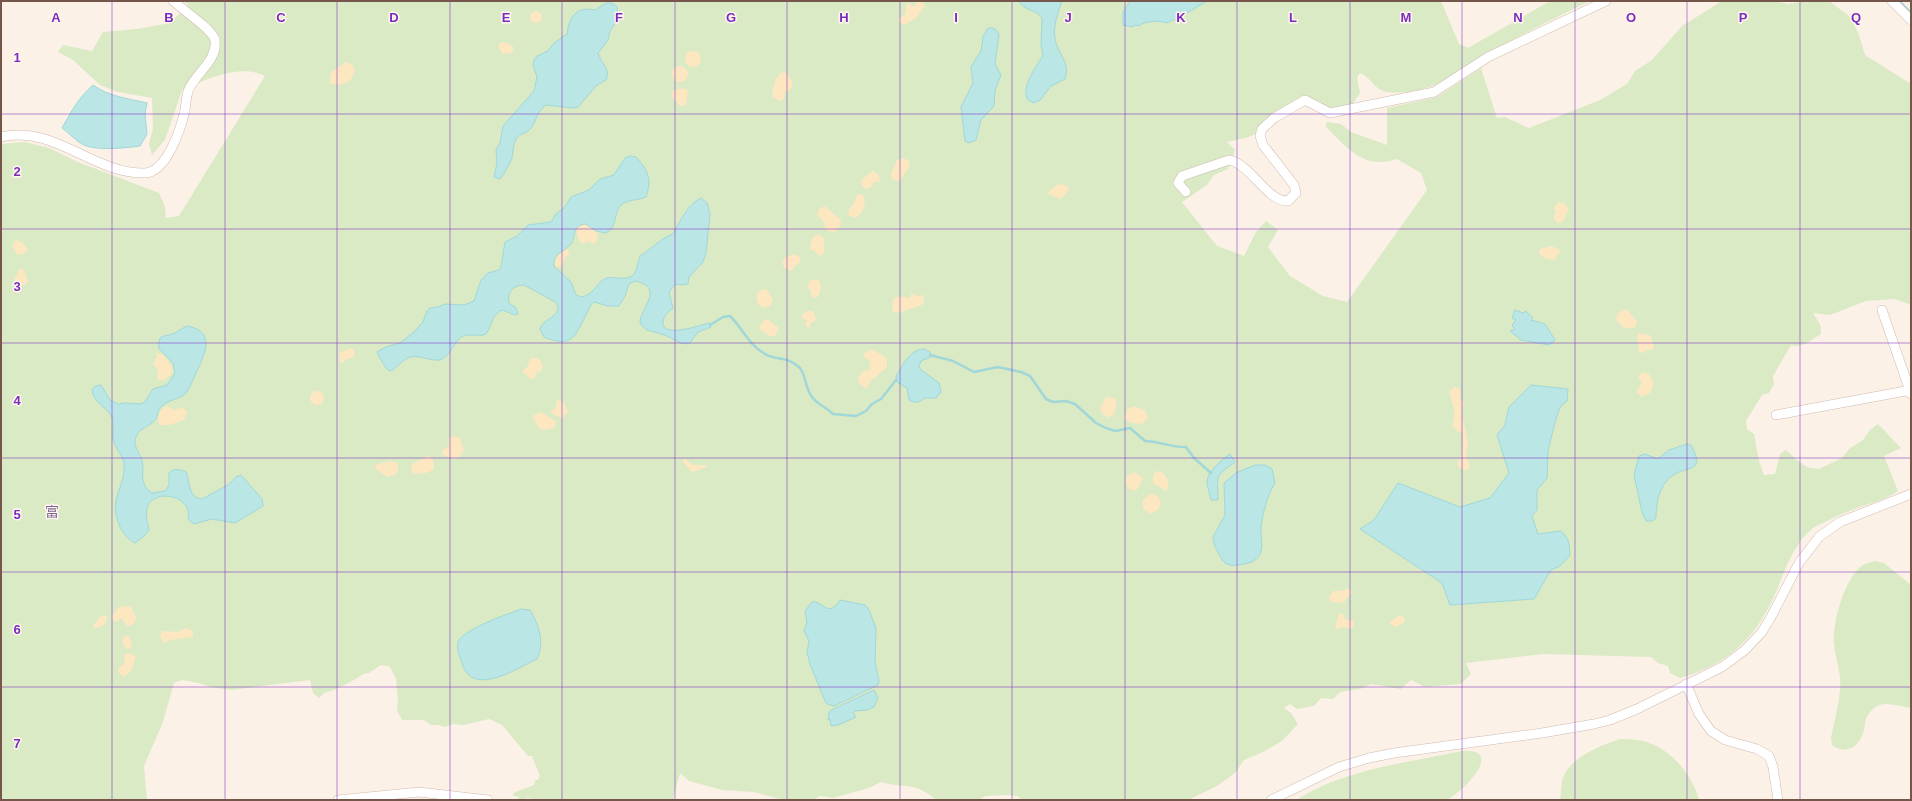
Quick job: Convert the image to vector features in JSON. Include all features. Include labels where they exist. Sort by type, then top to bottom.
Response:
[{"type":"street","points":[[1,137],[15,134],[29,134],[109,166],[145,173],[156,169],[169,154],[180,126],[189,89],[208,62],[215,45],[213,35],[173,1]]},
{"type":"street","points":[[1186,192],[1178,183],[1182,176],[1229,160],[1241,165],[1277,198],[1288,201],[1295,195],[1296,189],[1281,167],[1263,145],[1260,136],[1262,129],[1281,113],[1305,100],[1330,113],[1434,92],[1488,57],[1606,1]]},
{"type":"street","points":[[1892,1],[1911,20]]},
{"type":"street","points":[[1776,415],[1911,392],[1882,310]]},
{"type":"street","points":[[1271,800],[1340,767],[1388,754],[1542,733],[1610,720],[1636,709],[1728,663],[1753,642],[1771,617],[1799,563],[1819,537],[1840,522],[1911,494]]},
{"type":"street","points":[[1686,684],[1699,714],[1711,732],[1725,740],[1757,749],[1769,756],[1773,767],[1778,800]]},
{"type":"street","points":[[338,800],[419,792],[488,800]]},
{"type":"green space","points":[[184,1],[1441,1],[1459,44],[1468,48],[1550,1],[1590,1],[1504,44],[1450,77],[1432,86],[1410,92],[1387,92],[1379,89],[1367,77],[1360,73],[1357,77],[1360,93],[1352,105],[1331,110],[1308,98],[1291,103],[1278,122],[1249,137],[1227,142],[1235,150],[1228,169],[1214,175],[1207,185],[1182,202],[1217,246],[1244,256],[1256,232],[1266,221],[1278,230],[1268,247],[1290,276],[1323,296],[1347,302],[1427,190],[1421,173],[1397,159],[1385,162],[1375,162],[1357,155],[1326,127],[1327,122],[1341,124],[1351,132],[1387,145],[1387,108],[1437,97],[1481,68],[1497,118],[1505,117],[1529,128],[1600,100],[1627,84],[1635,71],[1652,60],[1682,26],[1722,1],[1776,1],[1788,4],[1808,1],[1829,1],[1849,16],[1858,32],[1865,55],[1911,84],[1911,305],[1895,299],[1866,301],[1830,315],[1813,313],[1821,326],[1821,334],[1803,345],[1791,345],[1773,376],[1774,384],[1769,393],[1762,395],[1746,421],[1747,429],[1754,434],[1759,461],[1764,475],[1775,474],[1780,454],[1786,450],[1807,467],[1819,469],[1842,458],[1849,449],[1863,440],[1870,430],[1878,424],[1901,448],[1884,456],[1898,491],[1880,500],[1842,514],[1812,529],[1796,548],[1762,620],[1752,633],[1728,656],[1714,665],[1698,672],[1680,678],[1670,673],[1668,666],[1658,663],[1651,657],[1543,654],[1466,663],[1471,674],[1461,684],[1425,687],[1411,680],[1401,689],[1371,684],[1360,689],[1340,692],[1333,699],[1321,698],[1314,706],[1297,709],[1290,704],[1284,708],[1291,713],[1298,724],[1282,741],[1263,752],[1244,760],[1235,773],[1217,786],[1188,800],[1021,800],[1018,796],[1007,795],[986,796],[978,800],[936,800],[922,790],[910,786],[881,782],[869,788],[833,798],[820,796],[813,800],[784,800],[753,792],[722,790],[689,781],[680,773],[673,800],[542,800],[527,798],[517,800],[519,797],[513,796],[513,793],[534,785],[535,780],[538,780],[540,776],[532,756],[528,756],[502,725],[489,719],[463,725],[453,724],[445,727],[431,725],[424,720],[402,720],[397,710],[398,700],[396,679],[390,667],[381,665],[369,673],[363,674],[334,690],[324,693],[319,698],[313,693],[310,680],[231,690],[182,680],[174,683],[163,722],[144,766],[147,800],[1,800],[1,144],[25,142],[49,148],[78,162],[159,193],[165,207],[166,218],[179,216],[265,76],[255,72],[234,72],[223,74],[182,90],[165,140],[152,155],[149,144],[153,128],[152,98],[118,92],[100,85],[73,60],[58,52],[63,45],[92,51],[103,32],[137,29],[170,23],[188,5]]},
{"type":"green space","points":[[1875,561],[1884,563],[1911,585],[1911,708],[1886,704],[1877,706],[1869,713],[1862,736],[1856,745],[1852,748],[1843,750],[1832,745],[1831,738],[1839,702],[1840,683],[1834,644],[1835,624],[1845,589],[1851,579],[1863,565]]},
{"type":"green space","points":[[1620,739],[1636,740],[1659,747],[1677,761],[1684,770],[1696,790],[1699,800],[1560,800],[1562,781],[1565,773],[1577,759],[1594,749]]},
{"type":"green space","points":[[1462,751],[1475,752],[1481,756],[1481,763],[1477,772],[1470,781],[1462,789],[1446,800],[1296,800],[1315,789],[1355,774],[1376,768]]},
{"type":"sand","points":[[918,1],[922,2],[925,6],[917,17],[905,25],[900,23],[898,19],[906,14],[906,5],[909,3],[914,7]]},
{"type":"sand","points":[[538,11],[541,12],[541,22],[534,23],[531,22],[530,15],[531,12]]},
{"type":"sand","points":[[504,42],[513,46],[513,52],[503,54],[498,47],[500,43]]},
{"type":"sand","points":[[693,51],[700,56],[701,59],[696,66],[693,67],[686,62],[685,59],[690,52]]},
{"type":"sand","points":[[346,62],[352,64],[354,68],[352,78],[343,84],[329,82],[331,72]]},
{"type":"sand","points":[[677,66],[683,66],[688,71],[686,80],[683,82],[677,82],[672,77],[672,71]]},
{"type":"sand","points":[[782,72],[788,74],[793,85],[790,90],[785,92],[784,99],[780,101],[772,97],[772,94],[776,80]]},
{"type":"sand","points":[[684,88],[688,91],[686,105],[680,106],[673,99],[672,93],[674,90]]},
{"type":"sand","points":[[902,158],[908,160],[910,166],[900,181],[894,180],[891,177],[891,173],[896,161]]},
{"type":"sand","points":[[873,171],[879,175],[880,181],[873,183],[870,188],[865,189],[861,184],[861,180]]},
{"type":"sand","points":[[1058,184],[1065,185],[1069,188],[1061,199],[1048,194],[1048,192]]},
{"type":"sand","points":[[861,194],[865,199],[864,206],[858,217],[855,218],[848,215],[849,209],[854,204],[857,195]]},
{"type":"sand","points":[[1558,202],[1565,204],[1569,209],[1563,221],[1557,223],[1553,217],[1556,212],[1554,208]]},
{"type":"sand","points":[[825,206],[841,220],[840,227],[834,232],[826,230],[823,221],[817,215],[819,209]]},
{"type":"sand","points":[[581,224],[586,224],[597,232],[597,240],[594,244],[587,241],[583,244],[579,240],[576,229]]},
{"type":"sand","points":[[818,234],[824,238],[824,253],[819,256],[816,252],[810,249],[812,239]]},
{"type":"sand","points":[[16,240],[21,242],[28,249],[23,255],[17,254],[12,246]]},
{"type":"sand","points":[[1551,246],[1561,250],[1554,260],[1547,259],[1540,255],[1539,251]]},
{"type":"sand","points":[[567,248],[570,254],[564,259],[563,265],[556,268],[554,261],[557,254]]},
{"type":"sand","points":[[795,254],[800,257],[800,262],[792,271],[785,268],[782,264],[785,257]]},
{"type":"sand","points":[[20,268],[24,270],[28,281],[25,286],[16,282],[14,278],[17,276]]},
{"type":"sand","points":[[817,279],[820,282],[821,288],[818,297],[814,298],[811,296],[811,291],[807,287],[810,281]]},
{"type":"sand","points":[[765,289],[769,292],[773,301],[770,306],[763,308],[758,304],[756,296],[760,290]]},
{"type":"sand","points":[[912,293],[917,296],[924,295],[922,305],[898,313],[892,311],[893,299],[900,296],[909,298]]},
{"type":"sand","points":[[1626,309],[1637,321],[1635,327],[1626,328],[1616,319],[1618,313]]},
{"type":"sand","points":[[807,311],[813,311],[816,320],[811,323],[809,328],[805,325],[807,321],[802,318],[802,315]]},
{"type":"sand","points":[[767,319],[779,328],[775,336],[770,336],[760,330],[759,327],[763,321]]},
{"type":"sand","points":[[1639,333],[1650,335],[1654,346],[1653,350],[1647,350],[1643,353],[1639,352],[1637,336]]},
{"type":"sand","points":[[351,348],[355,351],[353,358],[346,359],[343,363],[340,362],[339,353]]},
{"type":"sand","points":[[872,349],[887,358],[887,368],[871,380],[868,387],[865,388],[859,383],[857,378],[864,371],[870,370],[869,366],[871,362],[864,357],[864,353]]},
{"type":"sand","points":[[156,352],[163,355],[172,367],[171,376],[169,375],[165,380],[159,380],[157,378],[158,369],[153,364],[157,357]]},
{"type":"sand","points":[[531,358],[538,358],[543,365],[541,371],[536,373],[535,378],[532,380],[524,373],[523,370],[528,366]]},
{"type":"sand","points":[[1644,372],[1649,374],[1654,383],[1650,393],[1641,397],[1636,392],[1642,383],[1638,378],[1640,374]]},
{"type":"sand","points":[[1455,387],[1461,390],[1460,398],[1464,403],[1462,414],[1468,442],[1466,456],[1470,466],[1466,471],[1458,467],[1457,464],[1462,455],[1463,438],[1462,433],[1457,431],[1452,425],[1454,421],[1454,408],[1449,391]]},
{"type":"sand","points":[[317,391],[322,393],[324,398],[322,403],[317,405],[312,403],[310,398],[312,393]]},
{"type":"sand","points":[[1106,397],[1115,398],[1116,401],[1115,410],[1109,418],[1102,413],[1100,408]]},
{"type":"sand","points":[[559,400],[564,403],[568,412],[562,418],[554,415],[551,411],[556,408],[556,402]]},
{"type":"sand","points":[[167,406],[175,410],[182,407],[187,412],[184,420],[169,425],[160,425],[158,419],[159,414],[162,409]]},
{"type":"sand","points":[[1133,406],[1145,410],[1148,418],[1142,424],[1131,423],[1124,418],[1126,411]]},
{"type":"sand","points":[[541,412],[557,422],[554,428],[544,430],[539,428],[532,416]]},
{"type":"sand","points":[[454,436],[460,438],[464,450],[462,454],[455,458],[442,455],[443,450],[449,446],[449,438]]},
{"type":"sand","points":[[429,456],[433,459],[434,469],[422,474],[411,472],[412,464]]},
{"type":"sand","points":[[684,458],[693,465],[705,465],[707,467],[692,472],[683,462]]},
{"type":"sand","points":[[390,461],[398,463],[398,471],[395,475],[387,477],[376,469],[375,465]]},
{"type":"sand","points":[[1157,471],[1166,476],[1168,485],[1166,491],[1153,483],[1153,475]]},
{"type":"sand","points":[[1134,472],[1143,478],[1136,491],[1129,489],[1126,484],[1126,477]]},
{"type":"sand","points":[[1151,493],[1157,496],[1161,502],[1158,510],[1149,514],[1147,511],[1143,510],[1143,500]]},
{"type":"sand","points":[[1348,588],[1352,592],[1349,597],[1345,599],[1345,603],[1332,602],[1329,599],[1329,596],[1334,591],[1343,591]]},
{"type":"sand","points":[[122,606],[131,607],[136,617],[135,622],[131,626],[127,626],[121,618],[117,622],[113,620],[112,616],[118,608]]},
{"type":"sand","points":[[1339,613],[1344,615],[1345,619],[1354,621],[1354,627],[1350,629],[1346,627],[1336,629],[1335,627]]},
{"type":"sand","points":[[104,615],[107,616],[105,623],[102,626],[94,628],[93,625],[96,623],[98,618]]},
{"type":"sand","points":[[1398,616],[1403,616],[1405,622],[1395,627],[1389,623]]},
{"type":"sand","points":[[186,628],[193,631],[193,637],[170,640],[163,644],[160,635],[162,631],[178,632]]},
{"type":"sand","points":[[125,636],[129,636],[132,646],[129,649],[125,648],[122,640]]},
{"type":"sand","points":[[128,653],[136,656],[135,662],[124,677],[119,673],[118,669],[124,664],[125,654]]},
{"type":"water","points":[[1019,1],[1062,1],[1056,19],[1055,38],[1066,67],[1065,79],[1051,86],[1040,100],[1034,103],[1028,100],[1026,89],[1030,77],[1043,55],[1041,45],[1042,18],[1037,13],[1024,7]]},
{"type":"water","points":[[1130,1],[1207,1],[1184,15],[1179,20],[1173,20],[1167,23],[1148,22],[1139,26],[1135,25],[1133,27],[1123,25],[1123,12]]},
{"type":"water","points":[[606,3],[612,3],[617,7],[618,19],[610,31],[608,40],[598,53],[606,69],[606,80],[596,86],[578,107],[573,108],[546,105],[543,107],[529,130],[516,139],[512,158],[500,179],[494,177],[497,163],[496,150],[500,143],[503,126],[534,91],[537,77],[533,65],[534,60],[537,56],[548,51],[554,43],[567,34],[572,18],[578,11],[588,9],[595,10]]},
{"type":"water","points":[[988,28],[994,28],[999,34],[995,64],[1001,75],[995,90],[994,106],[981,120],[976,140],[969,143],[965,141],[961,107],[973,83],[971,67],[981,51],[983,37]]},
{"type":"water","points":[[93,85],[112,95],[147,103],[145,114],[147,134],[140,146],[127,148],[90,147],[79,142],[62,128],[79,100]]},
{"type":"water","points":[[630,156],[636,157],[648,175],[649,185],[646,197],[622,204],[617,211],[612,227],[606,233],[596,231],[586,224],[578,227],[570,245],[555,258],[554,266],[571,282],[576,295],[582,297],[590,293],[607,278],[628,278],[634,274],[640,256],[673,234],[688,209],[701,198],[707,203],[710,214],[706,253],[703,262],[689,277],[688,284],[677,284],[671,289],[669,293],[673,308],[665,316],[663,325],[667,329],[673,330],[680,330],[709,323],[711,327],[698,332],[689,344],[681,343],[665,335],[647,330],[641,325],[640,321],[650,297],[650,292],[644,284],[635,281],[629,284],[625,296],[619,306],[608,306],[594,302],[575,335],[571,339],[566,341],[553,340],[544,337],[540,329],[545,322],[557,312],[557,303],[524,285],[520,285],[510,292],[509,296],[509,303],[516,308],[518,314],[515,315],[502,310],[498,312],[486,334],[465,335],[457,342],[446,356],[440,360],[410,357],[394,369],[388,370],[377,352],[386,347],[400,343],[414,332],[423,322],[427,311],[430,308],[445,304],[464,305],[474,301],[481,280],[488,273],[499,270],[501,267],[505,242],[517,236],[528,225],[551,222],[556,214],[564,208],[571,197],[589,190],[600,179],[614,175],[625,158]]},
{"type":"water","points":[[1515,310],[1523,313],[1526,311],[1533,318],[1531,320],[1545,324],[1555,340],[1549,345],[1521,340],[1510,331],[1515,329],[1512,325],[1516,320],[1512,318]]},
{"type":"water","points":[[187,326],[202,333],[205,338],[205,350],[191,385],[186,393],[162,406],[155,420],[140,431],[135,439],[136,447],[143,466],[144,485],[152,493],[165,491],[169,485],[169,473],[175,470],[181,470],[186,472],[190,489],[194,496],[202,499],[228,485],[236,477],[241,475],[262,499],[263,506],[235,523],[212,519],[194,524],[189,520],[188,510],[182,502],[173,497],[161,496],[156,498],[148,505],[146,514],[149,530],[135,543],[128,538],[120,527],[115,508],[124,473],[124,464],[113,439],[112,417],[110,413],[97,401],[92,390],[95,386],[101,385],[110,400],[118,404],[141,404],[145,402],[153,389],[167,385],[175,373],[173,363],[159,349],[162,336],[175,333]]},
{"type":"water","points":[[924,349],[930,352],[931,357],[921,361],[919,366],[921,370],[939,383],[941,392],[936,398],[925,398],[913,402],[909,400],[907,388],[897,382],[896,376],[904,362],[914,352]]},
{"type":"water","points":[[1531,385],[1568,389],[1567,401],[1560,407],[1548,451],[1547,478],[1537,490],[1537,510],[1532,516],[1538,534],[1561,531],[1568,542],[1570,555],[1560,566],[1551,570],[1534,599],[1450,605],[1442,583],[1360,529],[1374,520],[1398,483],[1460,507],[1490,498],[1509,473],[1497,435],[1505,425],[1509,407]]},
{"type":"water","points":[[1687,444],[1691,445],[1695,454],[1697,461],[1696,465],[1677,473],[1664,484],[1659,495],[1656,518],[1652,521],[1646,521],[1642,512],[1634,475],[1639,456],[1645,454],[1658,459],[1669,450]]},
{"type":"water","points":[[1230,454],[1235,462],[1220,474],[1218,478],[1218,500],[1211,500],[1207,483],[1208,477],[1216,466]]},
{"type":"water","points":[[1255,465],[1265,465],[1272,469],[1275,483],[1263,516],[1260,554],[1256,559],[1246,564],[1229,565],[1223,561],[1213,540],[1213,537],[1225,515],[1224,483],[1236,473]]},
{"type":"water","points":[[840,600],[865,605],[869,610],[876,628],[875,662],[879,681],[878,685],[834,706],[827,704],[825,701],[810,664],[807,652],[809,641],[804,631],[807,622],[805,611],[812,602],[816,602],[826,608],[831,608],[834,607]]},
{"type":"water","points":[[521,609],[530,610],[540,634],[541,647],[537,659],[507,674],[495,678],[485,680],[475,679],[467,673],[462,663],[458,652],[459,640],[463,635],[479,626]]},
{"type":"water","points":[[874,690],[878,698],[874,707],[867,710],[855,711],[853,713],[856,717],[838,725],[831,726],[830,719],[828,720],[831,710]]},
{"type":"waterway","points":[[1899,1],[1911,13]]},
{"type":"waterway","points":[[710,325],[723,317],[730,316],[754,346],[759,350],[769,356],[790,361],[799,367],[803,373],[808,390],[812,397],[833,414],[856,416],[866,411],[872,404],[881,399],[896,380]]},
{"type":"waterway","points":[[930,355],[953,361],[974,372],[998,367],[1021,372],[1030,376],[1046,399],[1053,402],[1066,401],[1075,404],[1096,423],[1106,428],[1115,431],[1130,428],[1145,441],[1186,447],[1194,458],[1211,473]]},
{"type":"district","name":"富","points":[[52,512]]}]
